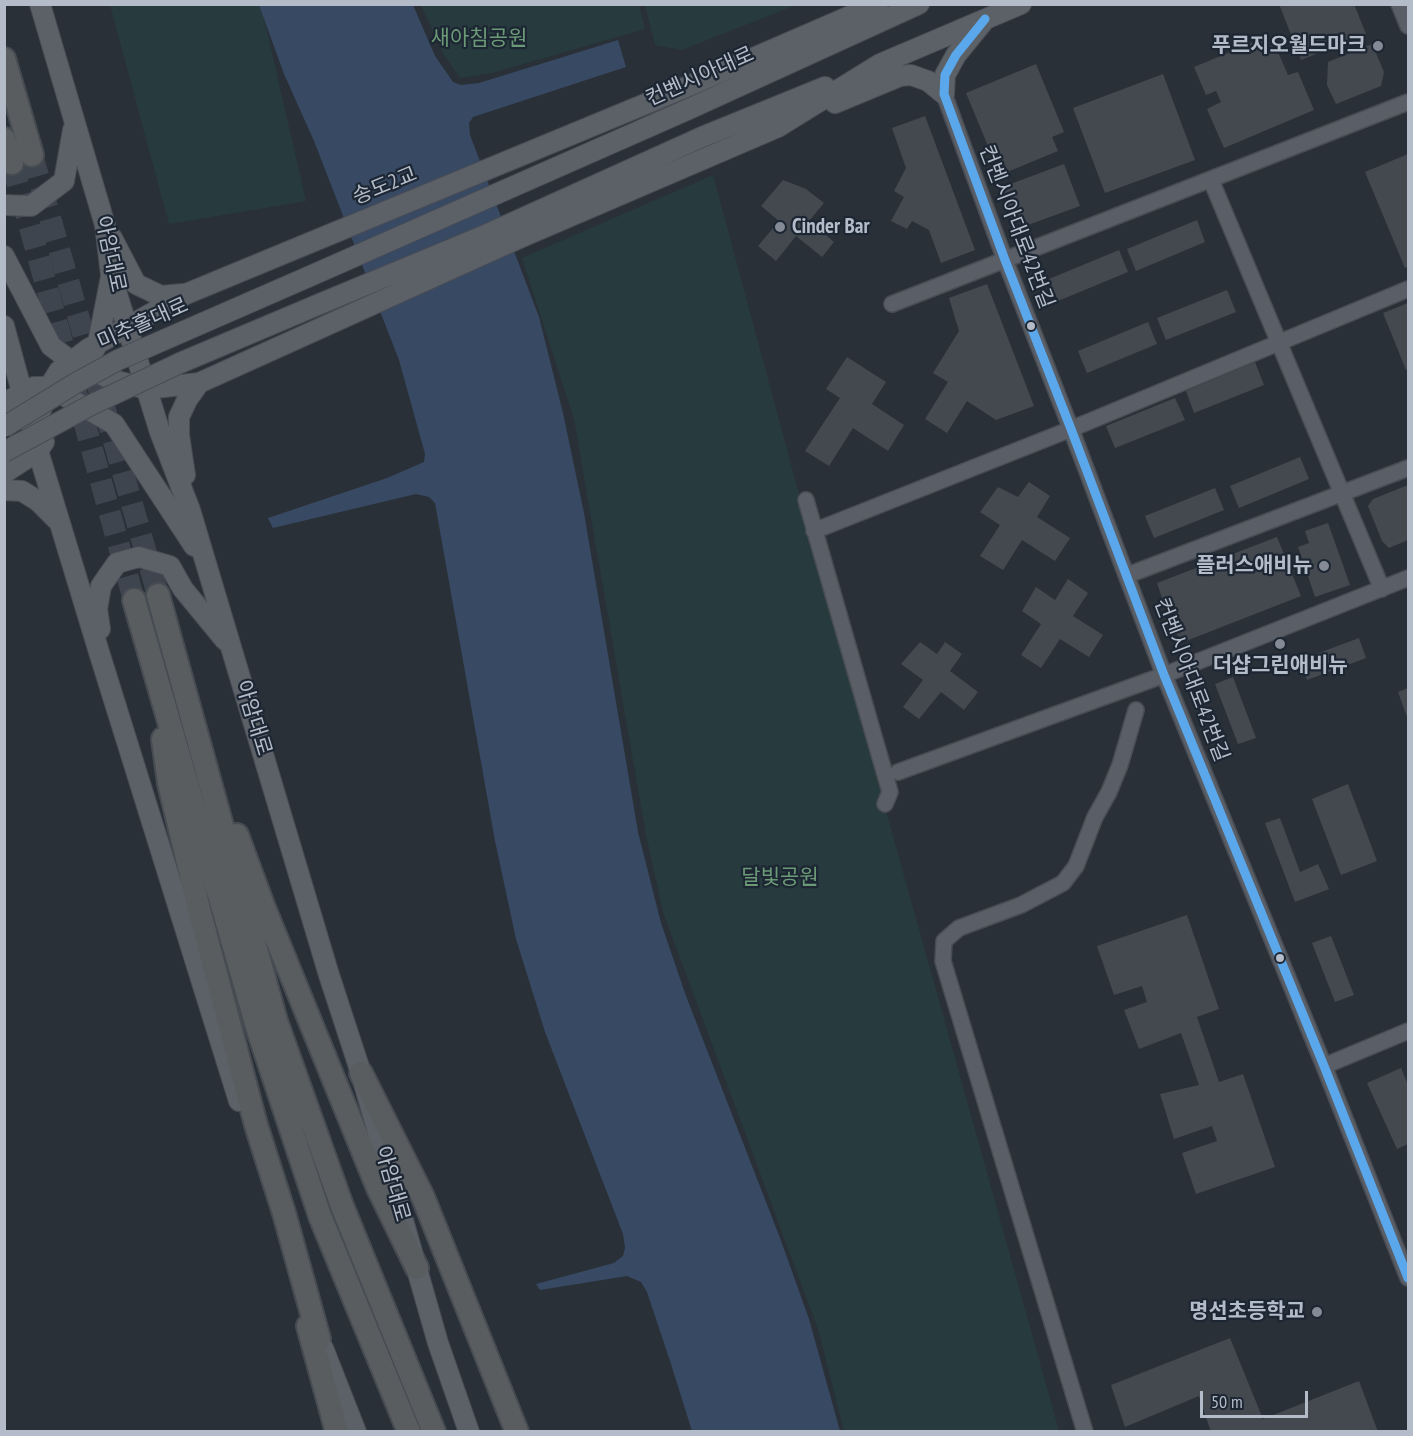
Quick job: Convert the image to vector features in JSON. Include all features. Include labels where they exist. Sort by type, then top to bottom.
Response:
[{"type":"highway","points":[[4,59],[32,155]]},
{"type":"highway","points":[[4,139],[12,163]]},
{"type":"highway","points":[[158,595],[276,1021],[342,1206],[430,1422]]},
{"type":"highway","points":[[134,600],[258,1030],[320,1216],[406,1426]]},
{"type":"highway","points":[[154,666],[169,783],[199,909],[256,1125],[284,1213],[319,1339]]},
{"type":"highway","points":[[186,700],[264,908],[378,1188],[417,1268]]},
{"type":"highway","points":[[361,1073],[423,1197],[517,1431]]},
{"type":"highway","points":[[299,1292],[337,1431]]},
{"type":"main road","name":"아암대로","points":[[40,4],[105,225],[111,275],[160,432],[190,510],[326,964],[361,1073],[438,1343],[469,1431]]},
{"type":"main road","name":"컨벤시아대로","points":[[493,167],[878,4]]},
{"type":"main road","name":"컨벤시아대로","points":[[308,277],[689,109],[919,4]]},
{"type":"main road","points":[[4,256],[51,346],[78,364],[113,380],[147,389],[199,383],[327,326],[702,137],[1021,4]]},
{"type":"main road","points":[[944,94],[945,75],[956,55],[986,19]]},
{"type":"main road","points":[[778,127],[880,64]]},
{"type":"main road","points":[[4,452],[39,438],[91,405],[180,363],[322,303],[708,157],[900,76],[911,75],[928,81],[944,94]]},
{"type":"main road","points":[[4,205],[31,206],[64,181],[75,121]]},
{"type":"main road","name":"송도2교","points":[[296,249],[493,167]]},
{"type":"main road","points":[[105,225],[136,284],[161,296],[186,294]]},
{"type":"main road","name":"미추홀대로","points":[[78,364],[98,343],[186,294],[296,249]]},
{"type":"main road","points":[[98,343],[111,275]]},
{"type":"main road","name":"미추홀대로","points":[[4,427],[118,360],[308,277]]},
{"type":"main road","points":[[4,326],[22,392],[39,438],[60,524],[99,652],[299,1292],[356,1431]]},
{"type":"main road","points":[[39,438],[49,387],[59,371],[78,364]]},
{"type":"main road","points":[[4,473],[39,438],[68,398],[78,364]]},
{"type":"main road","points":[[190,510],[179,435],[179,417],[199,383]]},
{"type":"main road","points":[[4,403],[34,387],[49,387],[114,424],[207,566]]},
{"type":"main road","points":[[4,490],[22,491],[38,501],[60,524]]},
{"type":"main road","points":[[99,652],[102,636],[97,609],[101,586],[117,564],[139,557],[170,566],[183,589],[231,647]]},
{"type":"street","points":[[1399,4],[1408,26]]},
{"type":"street","name":"컨벤시아대로42번길","points":[[944,94],[1164,675],[1408,1278]]},
{"type":"street","points":[[892,304],[1408,102]]},
{"type":"street","points":[[1211,180],[1382,589]]},
{"type":"street","points":[[814,531],[1071,429],[1408,289]]},
{"type":"street","points":[[1128,575],[1408,468]]},
{"type":"street","points":[[806,500],[890,792],[885,804]]},
{"type":"street","points":[[898,772],[1164,675],[1408,578]]},
{"type":"street","points":[[1085,1431],[943,961],[944,941],[959,928],[1021,905],[1063,883],[1076,866],[1095,817],[1109,792],[1120,765],[1136,710]]},
{"type":"street","points":[[1324,1066],[1408,1031]]},
{"type":"green space","points":[[645,4],[796,5],[682,50],[655,45]]},
{"type":"green space","points":[[110,5],[261,5],[306,201],[169,224]]},
{"type":"green space","name":"새아침공원","points":[[421,5],[639,5],[645,29],[492,73],[460,78],[443,53]]},
{"type":"green space","name":"달빛공원","points":[[713,175],[838,639],[1059,1431],[844,1431],[818,1329],[663,912],[646,835],[574,419],[522,258]]},
{"type":"water","points":[[259,5],[413,5],[435,56],[453,82],[461,85],[479,83],[618,40],[626,67],[473,117],[469,123],[470,135],[539,317],[563,413],[584,513],[638,832],[661,923],[686,996],[809,1319],[840,1431],[692,1431],[647,1292],[641,1282],[627,1276],[540,1290],[536,1284],[614,1263],[623,1256],[625,1248],[623,1234],[545,1032],[516,939],[495,841],[435,503],[429,497],[416,494],[273,528],[268,518],[387,478],[424,462],[425,454],[399,360],[314,141],[284,74]]},
{"type":"building","points":[[1279,4],[1354,4],[1366,34],[1301,60]]},
{"type":"building","points":[[1264,38],[1268,48],[1275,45],[1288,75],[1298,72],[1314,110],[1224,148],[1207,109],[1221,102],[1216,91],[1206,95],[1194,67]]},
{"type":"building","points":[[1372,44],[1384,72],[1381,86],[1336,104],[1327,85],[1328,62]]},
{"type":"building","points":[[1036,64],[1064,132],[1052,137],[1058,151],[1000,175],[966,93]]},
{"type":"building","points":[[1163,74],[1195,160],[1105,193],[1073,108]]},
{"type":"building","points":[[925,116],[975,250],[941,263],[929,230],[912,221],[907,229],[891,221],[904,197],[894,191],[906,168],[892,128]]},
{"type":"building","points":[[1408,154],[1408,266],[1405,268],[1365,172]]},
{"type":"building","points":[[1064,164],[1080,206],[1028,225],[1012,220],[1000,188]]},
{"type":"building","points":[[783,180],[806,189],[824,203],[809,221],[834,242],[822,257],[796,236],[776,261],[758,246],[779,221],[761,206]]},
{"type":"building","points":[[1197,220],[1205,242],[1136,271],[1127,249]]},
{"type":"building","points":[[1119,250],[1128,272],[1058,301],[1049,279]]},
{"type":"building","points":[[987,284],[1034,406],[996,420],[967,401],[947,433],[925,419],[948,382],[933,373],[959,331],[949,298]]},
{"type":"building","points":[[1227,290],[1236,312],[1166,340],[1157,318]]},
{"type":"building","points":[[1408,303],[1408,369],[1406,370],[1383,313]]},
{"type":"building","points":[[1148,322],[1157,344],[1087,373],[1078,351]]},
{"type":"building","points":[[847,357],[886,382],[872,404],[904,425],[888,451],[853,428],[829,466],[805,451],[840,398],[826,389]]},
{"type":"building","points":[[1255,362],[1264,385],[1194,413],[1186,391]]},
{"type":"building","points":[[1175,398],[1185,420],[1115,448],[1106,426]]},
{"type":"building","points":[[1300,457],[1309,479],[1239,508],[1230,486]]},
{"type":"building","points":[[1029,482],[1050,496],[1037,517],[1070,538],[1055,561],[1022,540],[1003,570],[980,556],[1000,525],[980,512],[998,487],[1018,497]]},
{"type":"building","points":[[1408,485],[1408,540],[1389,548],[1382,541],[1368,506],[1373,499]]},
{"type":"building","points":[[1215,488],[1224,510],[1154,538],[1145,516]]},
{"type":"building","name":"플러스애비뉴","points":[[1328,523],[1350,585],[1315,597],[1298,547],[1309,543],[1305,531]]},
{"type":"building","points":[[1277,537],[1301,596],[1186,641],[1174,633],[1157,583]]},
{"type":"building","points":[[1068,579],[1088,593],[1073,616],[1103,635],[1089,657],[1060,639],[1041,668],[1021,655],[1041,624],[1022,611],[1036,587],[1055,600]]},
{"type":"building","points":[[1359,638],[1366,658],[1307,680],[1300,660]]},
{"type":"building","points":[[920,642],[937,654],[945,642],[962,654],[950,671],[978,692],[964,710],[941,692],[919,719],[903,707],[923,680],[901,664]]},
{"type":"building","points":[[1233,677],[1256,738],[1238,744],[1215,684]]},
{"type":"building","points":[[1408,688],[1408,720],[1398,692]]},
{"type":"building","points":[[1348,784],[1377,861],[1341,875],[1312,799]]},
{"type":"building","points":[[1280,818],[1300,872],[1318,864],[1329,889],[1295,902],[1265,823]]},
{"type":"building","points":[[1187,915],[1219,1009],[1197,1017],[1219,1082],[1243,1074],[1275,1167],[1196,1194],[1182,1153],[1217,1141],[1212,1126],[1174,1139],[1160,1094],[1199,1085],[1181,1033],[1139,1049],[1124,1010],[1147,1002],[1142,986],[1114,995],[1097,946]]},
{"type":"building","points":[[1331,936],[1354,995],[1335,1002],[1312,943]]},
{"type":"building","points":[[1401,1068],[1408,1085],[1408,1144],[1397,1149],[1367,1083]]},
{"type":"building","points":[[1230,1338],[1263,1419],[1359,1381],[1378,1432],[1211,1432],[1199,1396],[1125,1427],[1111,1385]]},
{"type":"tunnel","points":[[32,155],[158,595]]},
{"type":"tunnel","points":[[12,163],[134,600]]},
{"type":"transit line","points":[[985,19],[956,55],[945,75],[944,94],[1164,675],[1408,1278]]},
{"type":"place","name":"푸르지오월드마크","points":[[1378,46]]},
{"type":"place","name":"Cinder Bar","points":[[780,227]]},
{"type":"place","name":"플러스애비뉴","points":[[1324,566]]},
{"type":"place","name":"더샵그린애비뉴","points":[[1280,644]]},
{"type":"place","name":"명선초등학교","points":[[1317,1312]]}]
